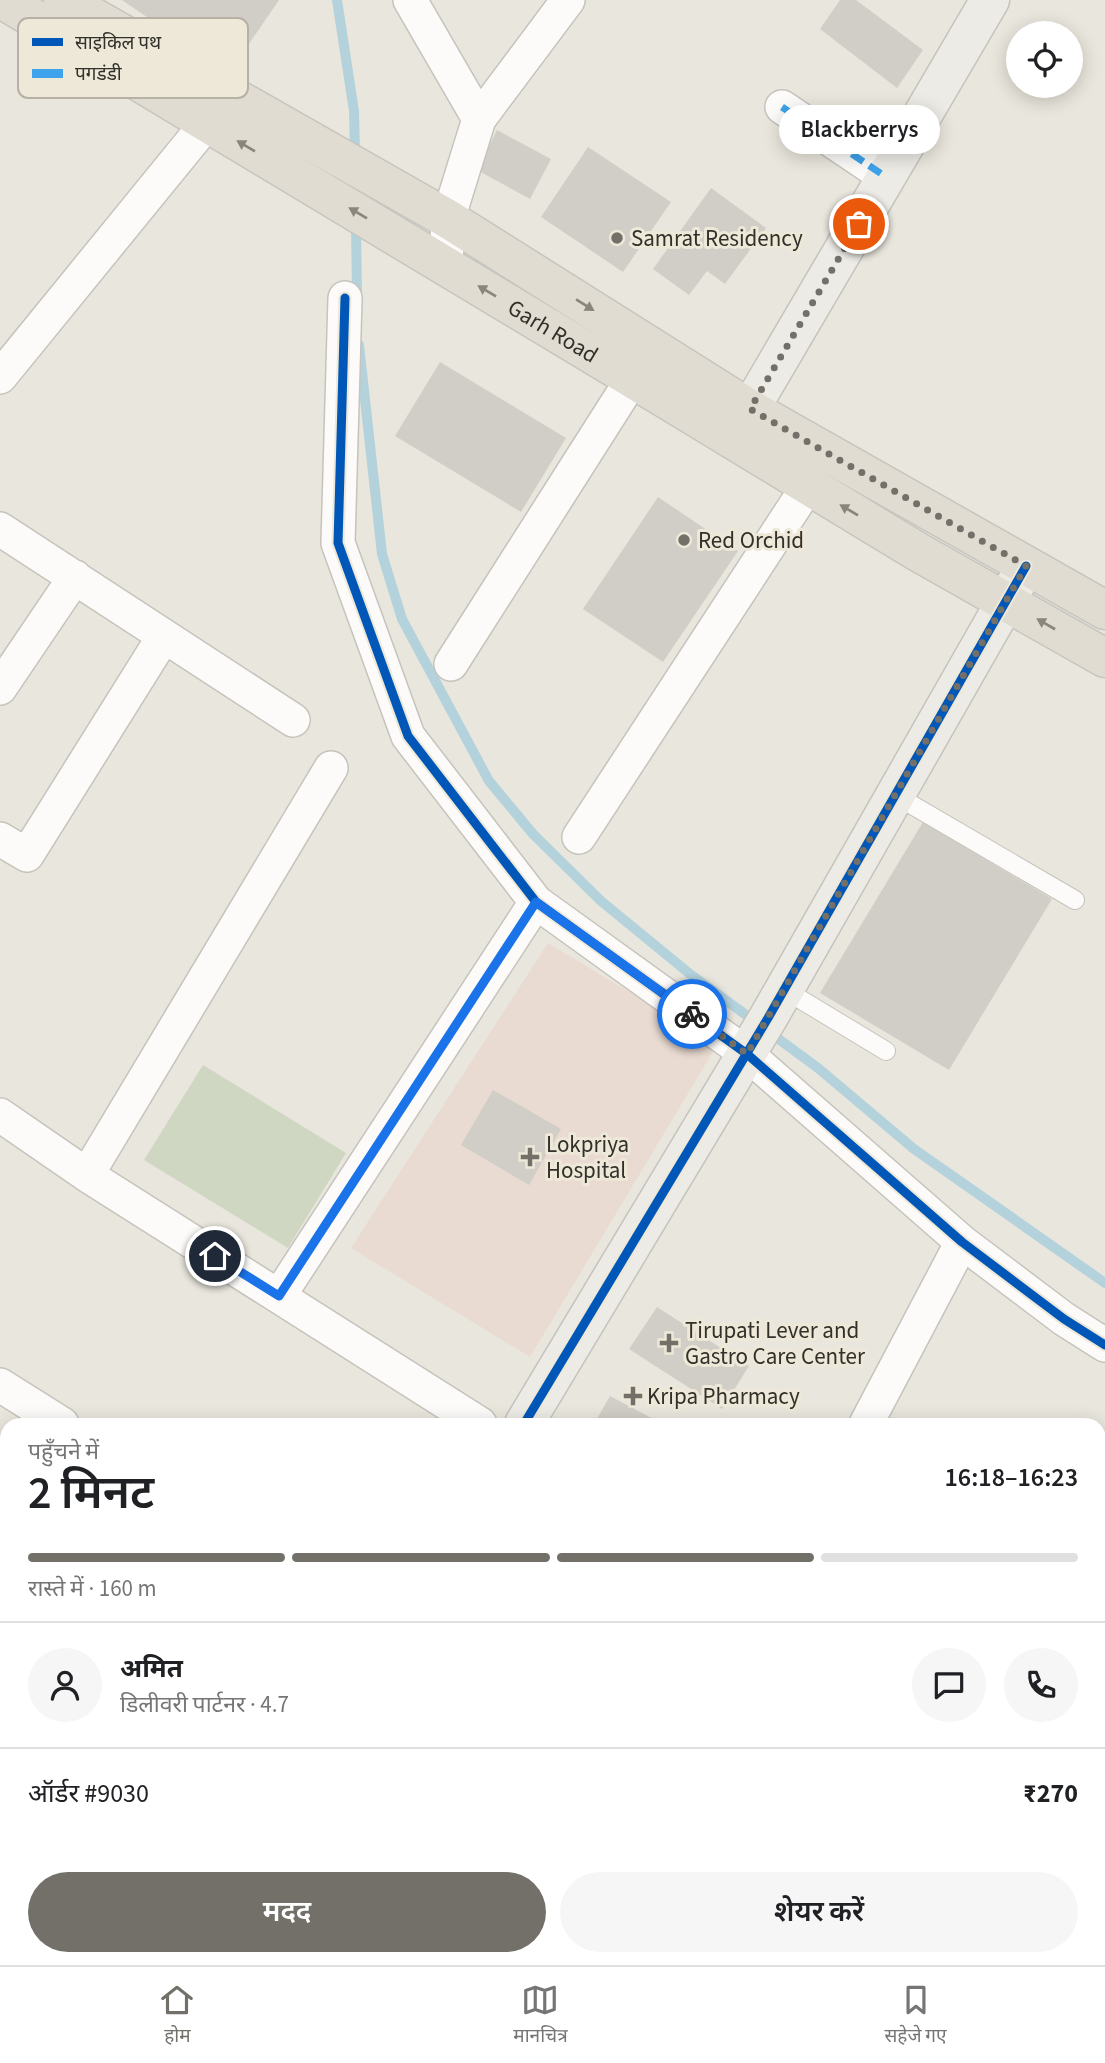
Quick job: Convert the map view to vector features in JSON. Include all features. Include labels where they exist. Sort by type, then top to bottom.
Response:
[{"type":"main road","name":"Garh Road","points":[[5,0],[40,18]]},
{"type":"main road","name":"Garh Road","points":[[63,0],[89,18]]},
{"type":"main road","name":"Garh Road","points":[[197,98],[319,146],[436,212],[741,425],[808,486],[1105,658]]},
{"type":"main road","name":"Garh Road","points":[[203,98],[305,181],[632,378],[741,425],[1026,566],[1105,610]]},
{"type":"street","points":[[411,0],[479,120]]},
{"type":"street","points":[[446,266],[436,212],[479,120],[568,0]]},
{"type":"street","points":[[741,425],[990,0]]},
{"type":"street","points":[[782,107],[886,177]]},
{"type":"street","points":[[0,377],[217,108]]},
{"type":"street","points":[[345,298],[338,543],[408,736],[536,902],[747,1054],[961,1242],[1064,1319],[1105,1345]]},
{"type":"street","points":[[451,664],[632,378]]},
{"type":"street","points":[[579,837],[808,486]]},
{"type":"street","points":[[0,529],[293,720]]},
{"type":"street","points":[[528,1418],[777,1004],[1026,566]]},
{"type":"street","points":[[0,688],[75,577]]},
{"type":"street","points":[[0,839],[27,855],[164,636]]},
{"type":"street","points":[[88,1175],[331,768]]},
{"type":"street","points":[[279,1296],[536,902]]},
{"type":"street","points":[[0,1115],[88,1175],[471,1418]]},
{"type":"street","points":[[869,1418],[961,1242]]},
{"type":"street","points":[[0,1385],[52,1418]]},
{"type":"lane","points":[[895,795],[1075,900]]},
{"type":"lane","points":[[777,1004],[886,1051]]},
{"type":"shaded area","name":"Lokpriya Hospital","points":[[548,943],[717,1045],[530,1357],[351,1248]]},
{"type":"green space","points":[[203,1065],[346,1153],[288,1248],[144,1160]]},
{"type":"building","points":[[122,0],[279,0],[248,45],[248,18],[148,18]]},
{"type":"building","points":[[840,0],[856,0],[923,50],[897,88],[820,29]]},
{"type":"building","points":[[497,130],[551,159],[530,199],[477,170]]},
{"type":"building","points":[[588,147],[671,202],[623,272],[541,217]]},
{"type":"building","points":[[711,188],[766,228],[725,284],[707,271],[689,295],[653,269]]},
{"type":"building","points":[[440,362],[566,438],[521,512],[395,436]]},
{"type":"building","points":[[658,497],[738,551],[663,662],[583,609]]},
{"type":"building","points":[[923,822],[1052,899],[949,1070],[820,993]]},
{"type":"building","points":[[493,1090],[561,1129],[529,1185],[461,1145]]},
{"type":"building","points":[[657,1307],[749,1366],[722,1409],[629,1349]]},
{"type":"building","points":[[610,1396],[652,1418],[597,1418]]},
{"type":"waterway","points":[[337,0],[354,111],[355,155]]},
{"type":"waterway","points":[[356,222],[357,298]]},
{"type":"waterway","points":[[359,345],[382,554],[402,619],[489,781],[533,834],[601,901],[690,974],[757,1023]]},
{"type":"waterway","points":[[769,1032],[818,1068],[914,1149],[1105,1283]]},
{"type":"marked path","points":[[782,107],[886,177]]},
{"type":"cycle path","points":[[345,298],[338,543],[408,736],[536,902],[747,1054],[962,1242],[1064,1319],[1105,1345]]},
{"type":"cycle path","points":[[528,1418],[768,1018],[1026,566]]},
{"type":"way so far","points":[[692,1014],[747,1054],[1026,566],[750,409],[859,224]]},
{"type":"place","name":"Blackberrys","points":[[859,224]]},
{"type":"place","name":"Samrat Residency","points":[[617,238]]},
{"type":"place","name":"Red Orchid","points":[[684,540]]},
{"type":"place","name":"Lokpriya Hospital","points":[[530,1157]]},
{"type":"place","name":"Tirupati Lever and Gastro Care Center","points":[[669,1343]]},
{"type":"place","name":"Kripa Pharmacy","points":[[633,1396]]},
{"type":"route","points":[[215,1256],[279,1296],[536,902],[692,1014]]}]
